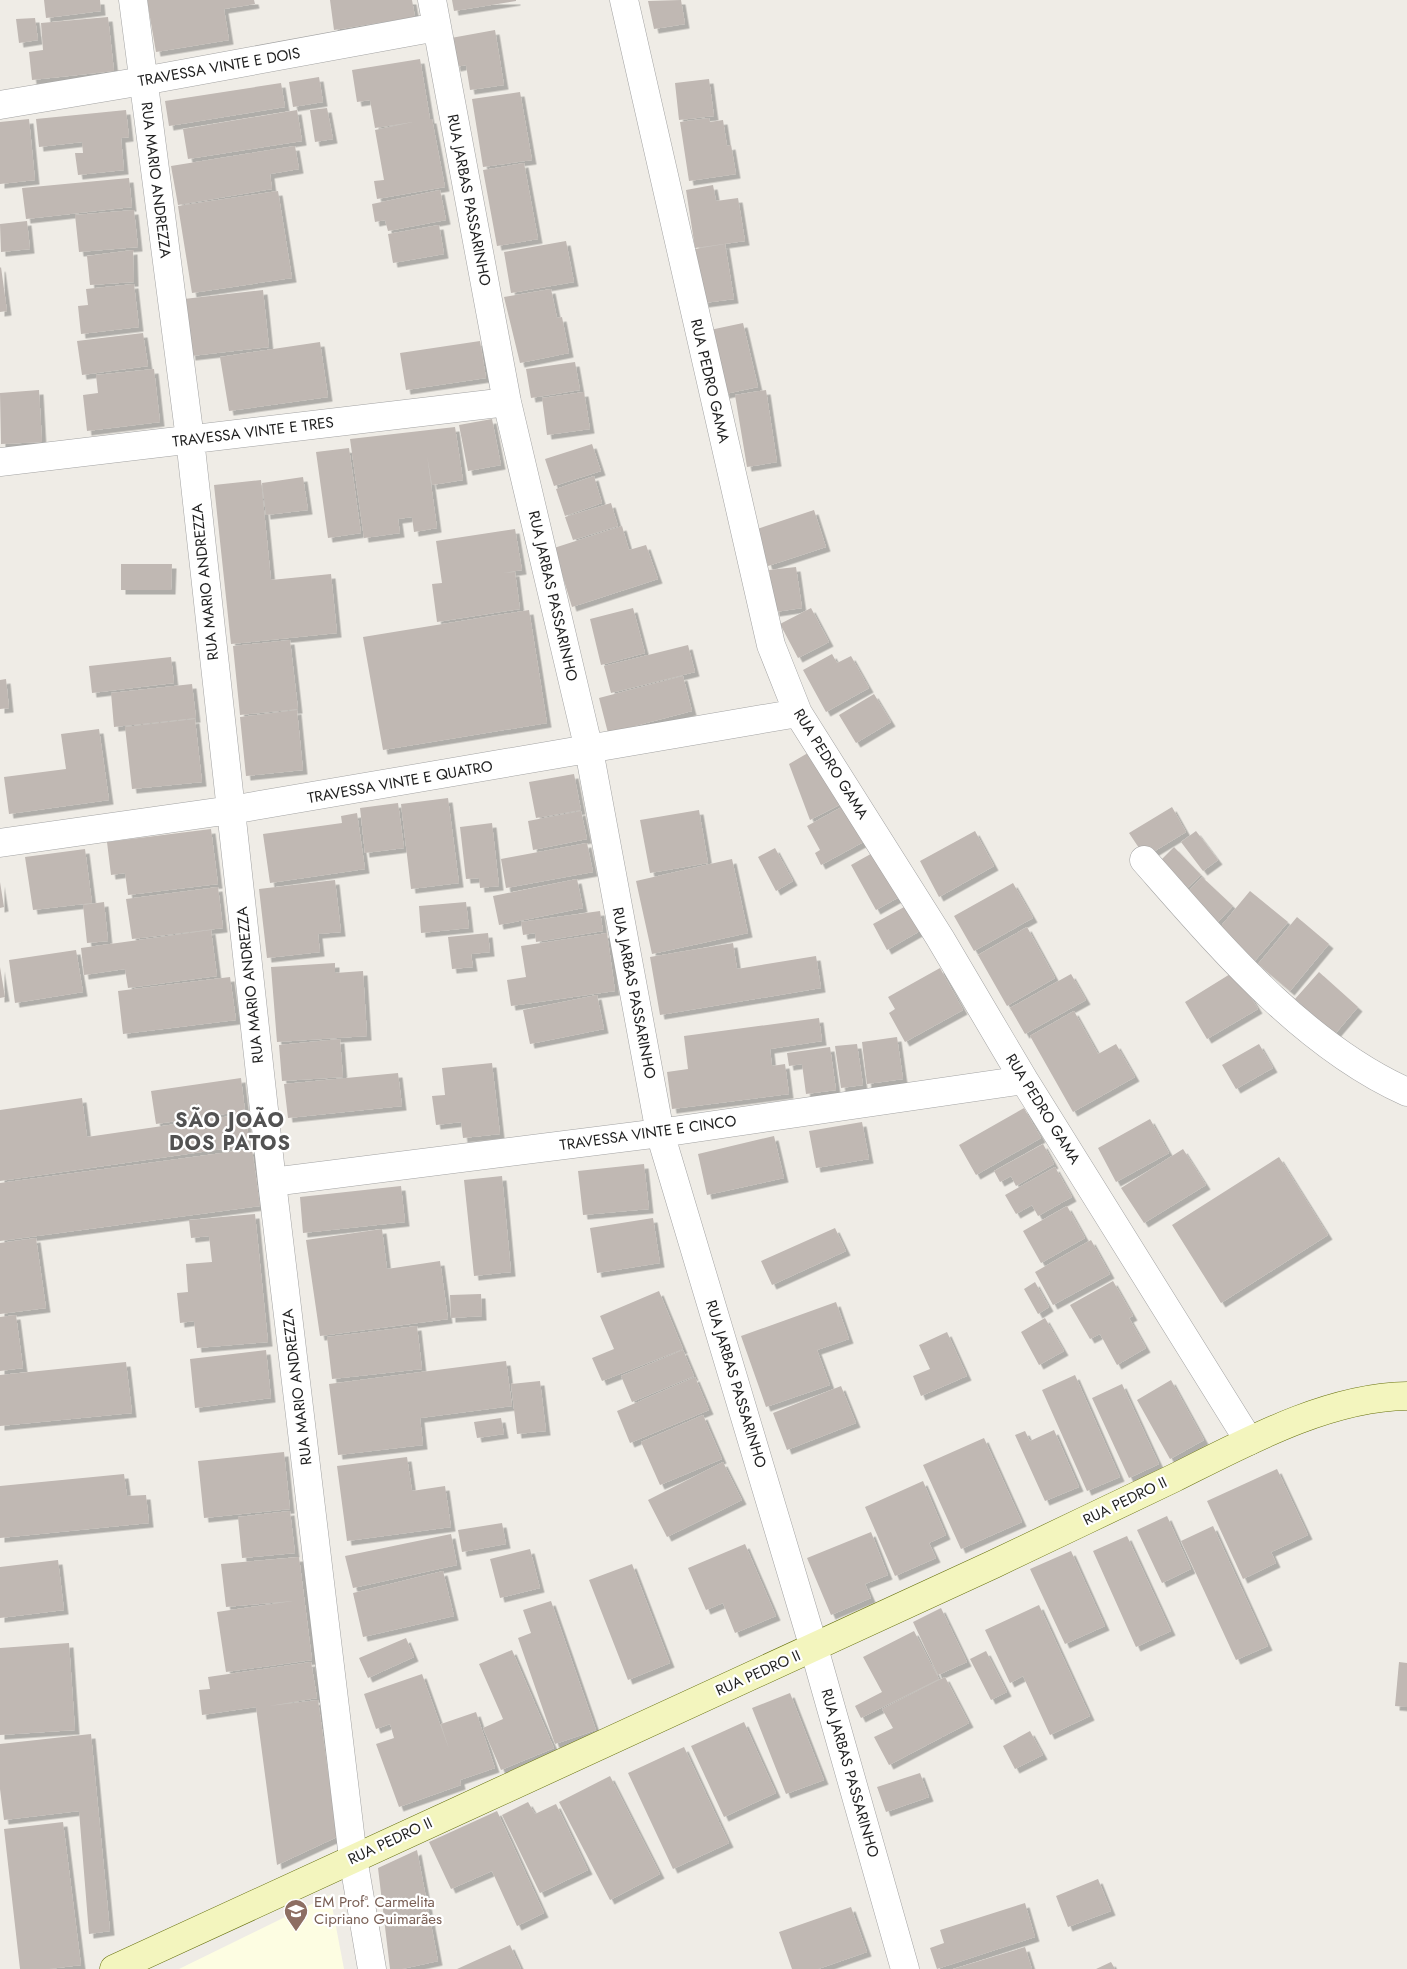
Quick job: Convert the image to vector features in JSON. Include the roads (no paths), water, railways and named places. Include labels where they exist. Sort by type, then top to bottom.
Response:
[{"type":"street","name":"RUA MARIO ANDREZZA","points":[[133,0],[190,439],[272,1182],[352,1858],[372,1969]]},
{"type":"street","name":"RUA JARBAS PASSARINHO","points":[[432,0],[507,402],[589,750],[660,1133],[814,1648],[905,1969]]},
{"type":"street","name":"RUA PEDRO GAMA","points":[[624,0],[771,646],[798,714],[940,938],[1024,1080],[1249,1441]]},
{"type":"street","name":"TRAVESSA VINTE E DOIS","points":[[0,105],[143,81],[437,27]]},
{"type":"street","name":"TRAVESSA VINTE E TRES","points":[[0,462],[507,402]]},
{"type":"street","name":"TRAVESSA VINTE E QUATRO","points":[[0,843],[231,810],[798,714]]},
{"type":"street","points":[[1144,860],[1211,936],[1269,995],[1329,1045],[1385,1082],[1407,1092]]},
{"type":"street","name":"TRAVESSA VINTE E CINCO","points":[[272,1182],[660,1133],[1024,1080]]},
{"type":"street","name":"RUA PEDRO II","points":[[114,1969],[352,1858],[814,1648],[1070,1528],[1249,1441],[1333,1407],[1391,1396],[1407,1396]]},
{"type":"place","name":"EM Profª. Carmelita Cipriano Guimarães","points":[[296,1932]]},
{"type":"district","name":"SÃO JOÃO DOS PATOS","points":[[230,1132]]}]
